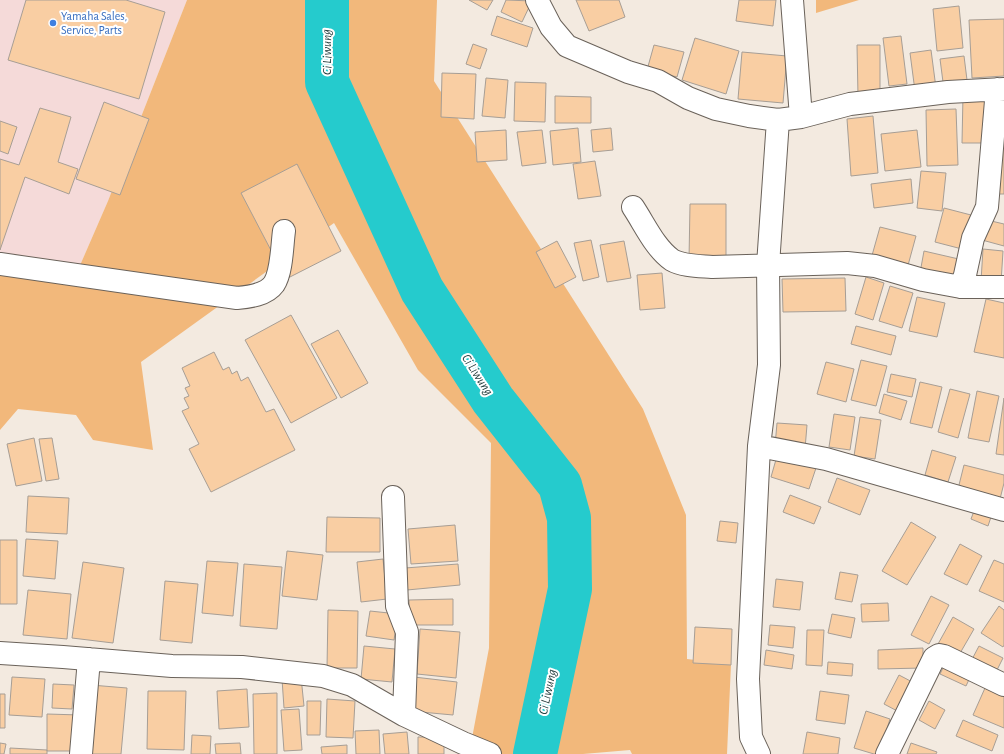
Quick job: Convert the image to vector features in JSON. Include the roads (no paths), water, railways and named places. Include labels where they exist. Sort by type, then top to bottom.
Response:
[{"type":"street","points":[[537,0],[551,27],[567,46],[622,70],[658,81],[688,98],[716,109],[748,116],[778,120],[801,117],[850,104],[948,92],[1000,89],[988,204],[973,238],[965,275],[961,286]]},
{"type":"street","points":[[792,0],[801,117]]},
{"type":"street","points":[[759,754],[751,737],[748,679],[758,446],[769,365],[768,265],[778,120]]},
{"type":"street","points":[[633,207],[657,245],[673,261],[692,266],[712,267],[847,263],[875,266],[923,280],[961,286],[1004,287]]},
{"type":"street","points":[[0,264],[237,298],[252,296],[264,292],[274,284],[279,272],[284,231]]},
{"type":"street","points":[[758,446],[826,459],[1004,510]]},
{"type":"street","points":[[394,497],[397,606],[407,632],[404,715]]},
{"type":"street","points":[[0,653],[172,666],[242,666],[322,676],[352,686],[404,715],[490,754]]},
{"type":"street","points":[[887,754],[934,658],[939,655],[1004,685]]},
{"type":"street","points":[[81,754],[89,659]]},
{"type":"waterway","name":"Ci Liwung","points":[[327,0],[327,82],[422,290],[493,400],[560,485],[569,518],[570,589],[535,754]]},
{"type":"place","name":"Yamaha Sales, Service, Parts","points":[[53,23]]}]
